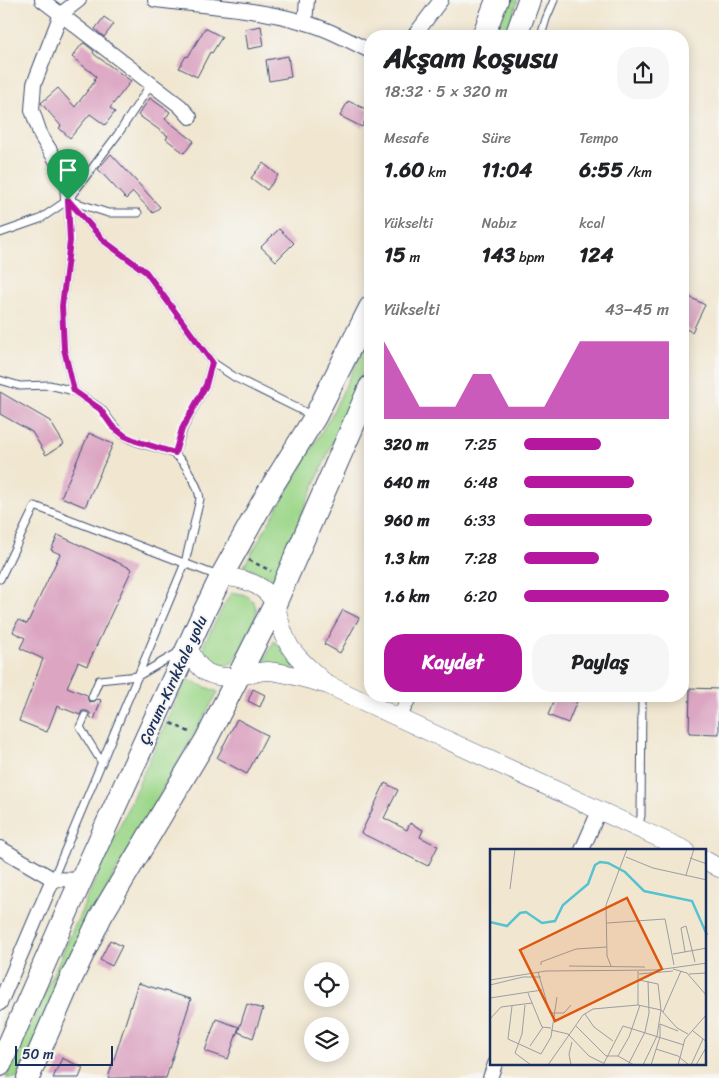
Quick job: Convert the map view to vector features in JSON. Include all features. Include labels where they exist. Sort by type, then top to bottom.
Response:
[{"type":"highway","points":[[485,30],[497,0]]},
{"type":"highway","points":[[518,30],[529,0]]},
{"type":"highway","name":"Çorum-Kırıkkale yolu","points":[[0,1065],[5,1037],[81,880],[221,577],[266,496],[314,417],[364,320]]},
{"type":"highway","points":[[28,1078],[69,983],[101,916],[206,740],[275,604],[364,401]]},
{"type":"street","points":[[42,0],[180,106],[190,117]]},
{"type":"street","points":[[68,200],[67,178],[41,136],[32,110],[34,84],[61,14],[79,0]]},
{"type":"street","points":[[155,0],[258,12],[305,22],[364,48]]},
{"type":"street","points":[[305,22],[307,0]]},
{"type":"street","points":[[418,30],[441,0]]},
{"type":"street","points":[[221,577],[251,582],[267,594],[275,604],[285,638],[291,648],[328,685]]},
{"type":"street","points":[[188,646],[193,660],[207,673],[219,676],[239,676],[264,671],[281,672],[328,685],[364,702]]},
{"type":"street","points":[[365,702],[683,849]]},
{"type":"street","points":[[399,718],[407,702]]},
{"type":"street","points":[[582,849],[599,811]]},
{"type":"street","points":[[0,848],[53,879],[81,880]]},
{"type":"street","points":[[706,861],[719,868]]},
{"type":"street","points":[[0,1003],[53,879]]},
{"type":"street","points":[[490,1078],[494,1066]]},
{"type":"lane","points":[[543,30],[554,0]]},
{"type":"lane","points":[[0,233],[40,219],[68,200],[118,134],[151,84]]},
{"type":"lane","points":[[68,200],[108,213],[138,213]]},
{"type":"lane","points":[[68,200],[104,241],[146,272],[212,362],[236,378],[314,417]]},
{"type":"lane","points":[[68,200],[70,241],[62,306],[64,349],[74,391]]},
{"type":"lane","points":[[175,453],[182,429],[206,385],[212,362]]},
{"type":"lane","points":[[0,380],[20,386],[49,385],[74,391],[100,409],[112,426],[125,436],[175,453],[186,465],[199,490],[200,499],[186,563],[53,879]]},
{"type":"lane","points":[[0,579],[35,506],[221,577]]},
{"type":"lane","points":[[92,697],[99,680],[138,676],[188,646]]},
{"type":"lane","points":[[638,828],[641,816],[642,702]]},
{"type":"lane","points":[[85,716],[80,728],[102,763]]},
{"type":"path","points":[[156,716],[206,740]]},
{"type":"green space","points":[[507,0],[518,0],[508,30],[497,30]]},
{"type":"green space","points":[[364,347],[364,371],[273,580],[244,566],[333,412]]},
{"type":"green space","points":[[232,593],[247,596],[255,606],[256,616],[235,660],[230,664],[218,666],[209,661],[205,656],[204,644]]},
{"type":"green space","points":[[274,641],[310,675],[264,661]]},
{"type":"green space","points":[[186,679],[218,692],[114,875],[18,1078],[6,1078]]},
{"type":"building","points":[[104,17],[114,24],[104,37],[95,29]]},
{"type":"building","points":[[261,26],[264,46],[248,49],[245,29]]},
{"type":"building","points":[[205,28],[222,37],[212,53],[210,52],[197,77],[179,68],[186,56],[188,57]]},
{"type":"building","points":[[84,43],[94,51],[95,55],[131,81],[110,108],[115,112],[105,125],[90,114],[70,138],[59,128],[61,126],[41,103],[58,88],[75,107],[95,81],[96,76],[72,57]]},
{"type":"building","points":[[288,56],[291,77],[269,81],[266,60]]},
{"type":"building","points":[[150,98],[170,112],[165,119],[194,141],[184,153],[166,139],[168,136],[138,115]]},
{"type":"building","points":[[348,101],[364,108],[364,123],[362,127],[340,116]]},
{"type":"building","points":[[111,154],[160,207],[153,213],[133,192],[126,199],[98,169]]},
{"type":"building","points":[[263,163],[278,175],[267,190],[251,178]]},
{"type":"building","points":[[279,229],[294,243],[276,261],[261,247]]},
{"type":"building","points":[[689,297],[705,305],[692,332],[689,330]]},
{"type":"building","points":[[0,392],[50,421],[64,444],[46,455],[32,432],[0,414]]},
{"type":"building","points":[[89,433],[113,444],[85,507],[61,497]]},
{"type":"building","points":[[58,535],[132,569],[87,666],[78,662],[67,687],[87,695],[90,702],[97,699],[101,700],[94,720],[90,718],[90,713],[87,711],[82,711],[80,715],[57,706],[47,732],[19,721],[43,659],[20,648],[25,638],[13,632],[18,620],[27,624],[60,554],[51,550]]},
{"type":"building","points":[[343,610],[359,618],[340,653],[324,644]]},
{"type":"building","points":[[690,688],[719,689],[719,734],[689,733]]},
{"type":"building","points":[[253,689],[265,695],[260,707],[248,701]]},
{"type":"building","points":[[553,702],[577,702],[568,723],[548,715]]},
{"type":"building","points":[[237,719],[267,735],[247,774],[217,758]]},
{"type":"building","points":[[385,783],[398,790],[384,818],[407,830],[410,823],[423,830],[420,837],[438,846],[428,866],[361,833]]},
{"type":"building","points":[[110,940],[122,946],[112,966],[100,960]]},
{"type":"building","points":[[138,983],[191,999],[166,1078],[108,1078]]},
{"type":"building","points":[[247,1004],[263,1009],[253,1038],[238,1032]]},
{"type":"building","points":[[216,1019],[239,1027],[228,1059],[205,1051]]},
{"type":"building","points":[[62,1058],[83,1068],[79,1078],[53,1078]]},
{"type":"route","points":[[68,200],[104,241],[146,272],[212,362],[206,385],[182,429],[175,453],[125,436],[112,426],[100,409],[74,391],[64,349],[62,306],[70,241],[68,200]]}]
